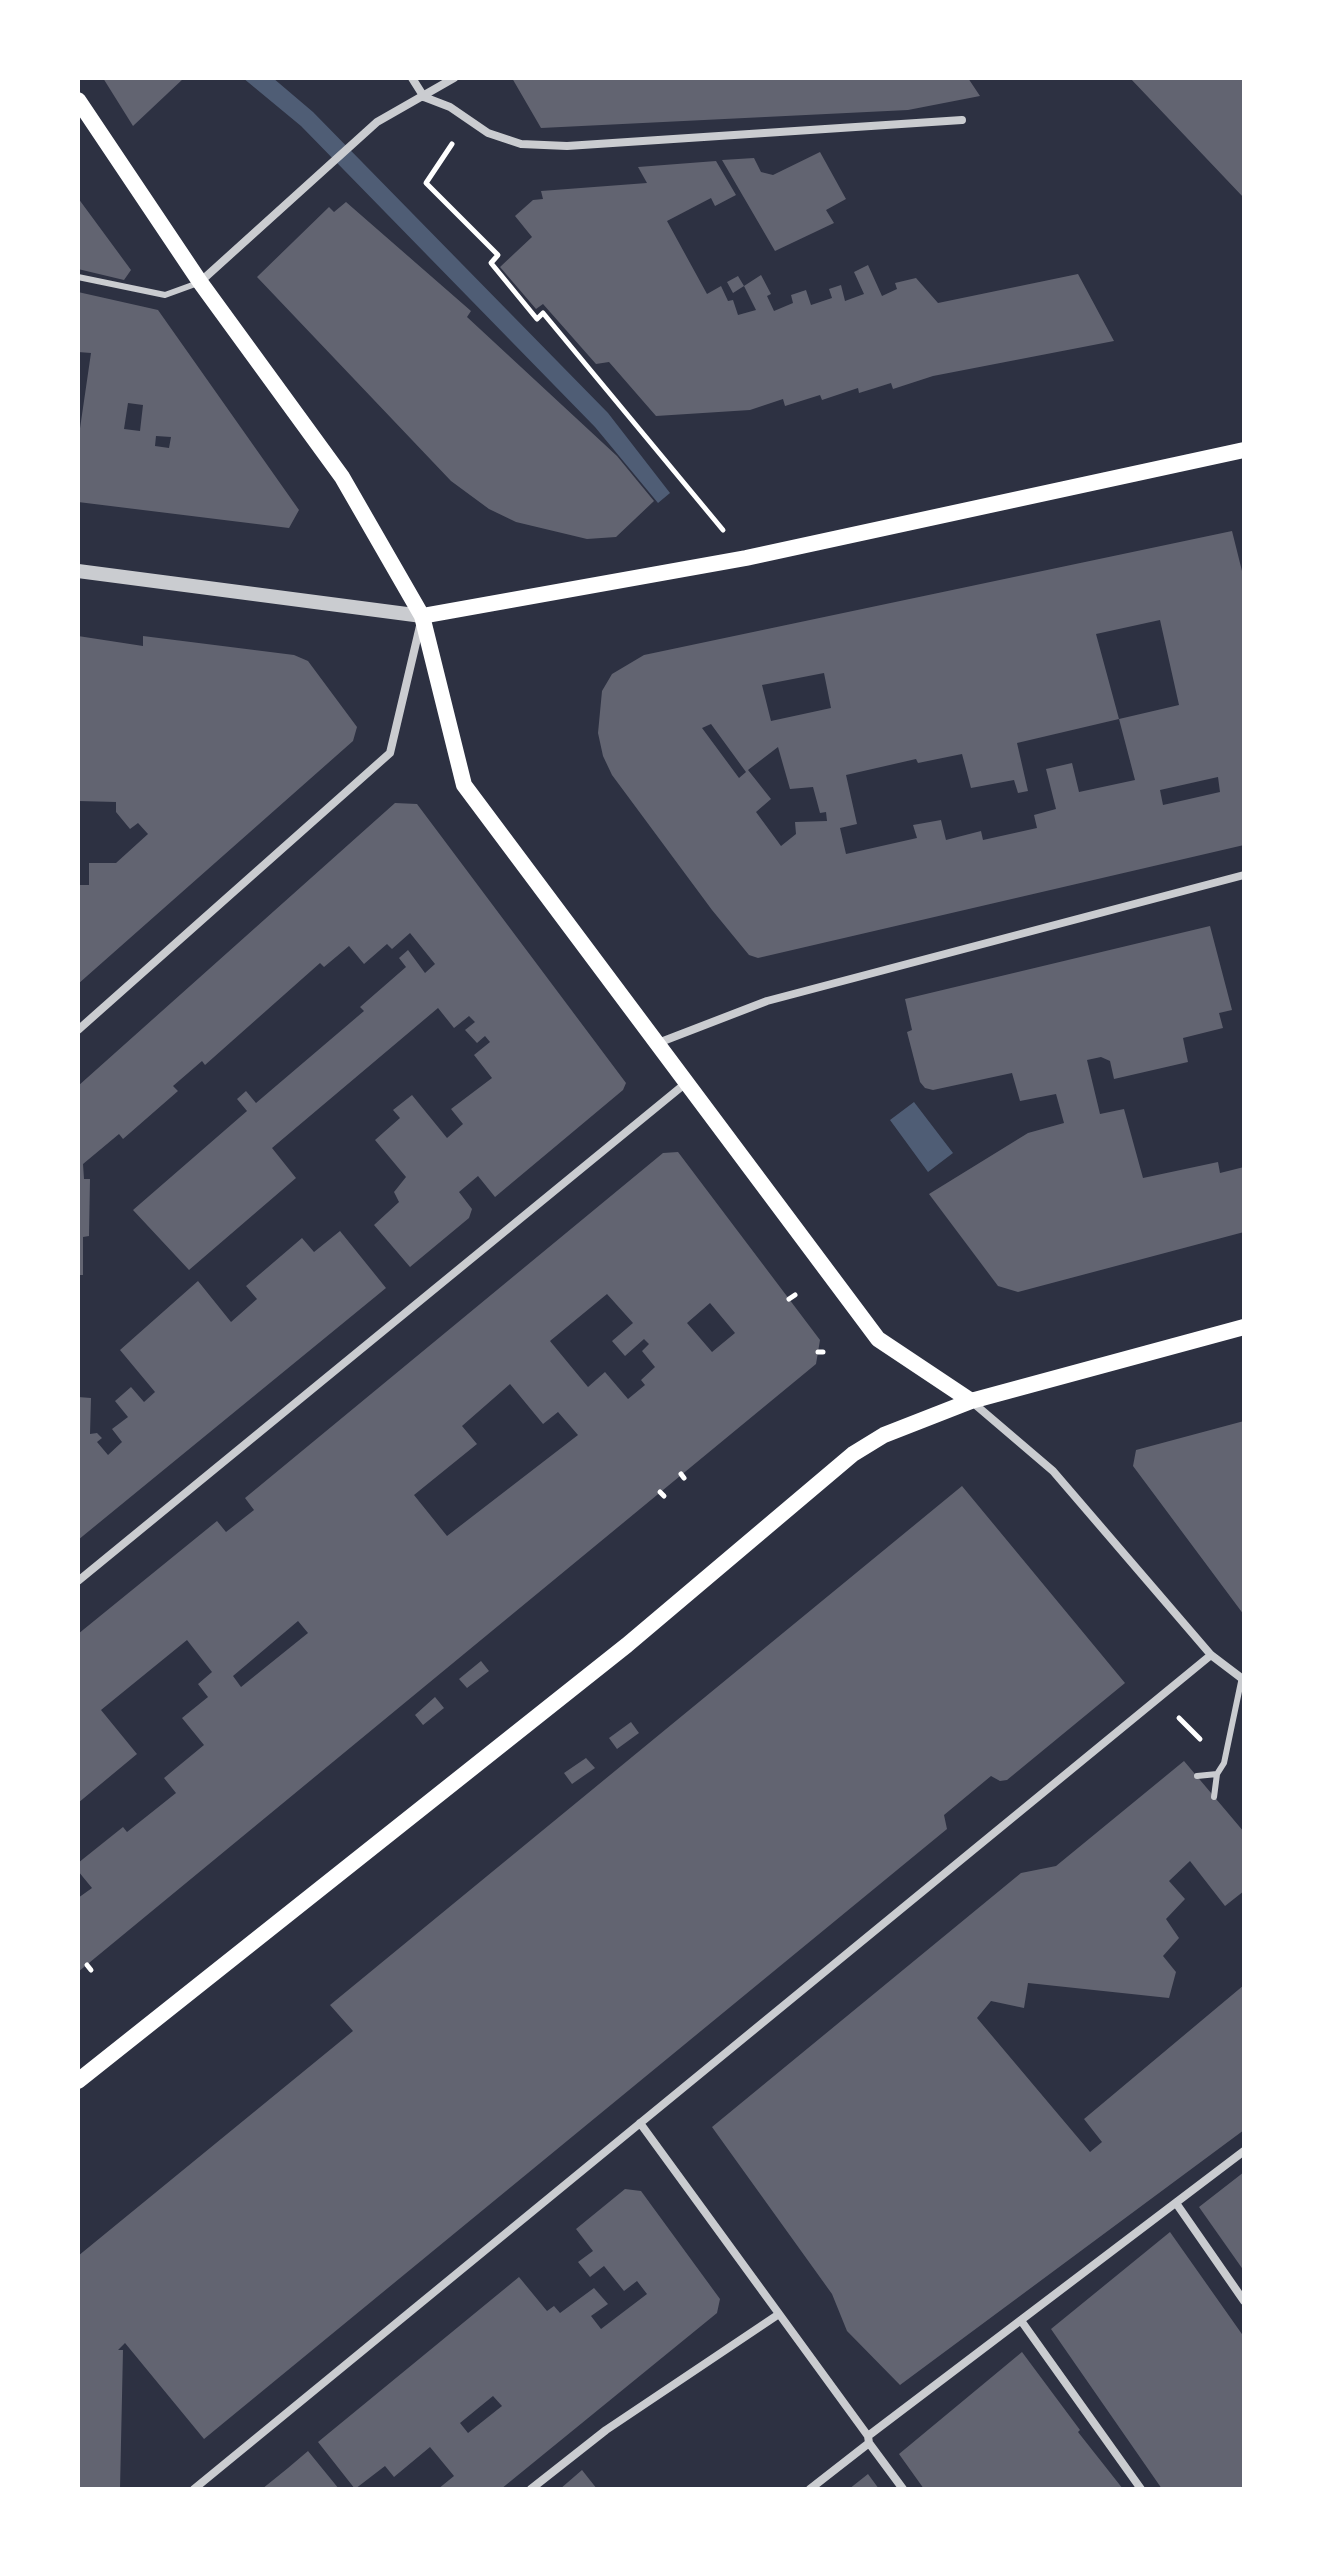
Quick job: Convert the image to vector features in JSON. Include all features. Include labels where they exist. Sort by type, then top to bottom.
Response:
[{"type":"main road","points":[[78,100],[200,282],[342,477],[422,616],[464,785],[878,1339],[971,1401]]},
{"type":"main road","points":[[422,616],[746,558],[1244,450]]},
{"type":"main road","points":[[78,2081],[627,1645],[853,1454],[884,1435],[971,1401],[1244,1327]]},
{"type":"street","points":[[412,78],[424,97],[450,107],[488,133],[521,144],[567,146],[962,120]]},
{"type":"street","points":[[200,282],[377,122],[454,78]]},
{"type":"street","points":[[78,571],[422,616],[390,753],[78,1030]]},
{"type":"street","points":[[658,1043],[767,1001],[1244,875]]},
{"type":"street","points":[[78,1581],[686,1083]]},
{"type":"street","points":[[971,1401],[1053,1471],[1211,1655],[1243,1678]]},
{"type":"street","points":[[194,2489],[1211,1655]]},
{"type":"street","points":[[640,2123],[903,2489]]},
{"type":"street","points":[[810,2489],[868,2439],[1244,2151]]},
{"type":"street","points":[[1176,2203],[1244,2301]]},
{"type":"street","points":[[531,2489],[606,2430],[779,2314]]},
{"type":"street","points":[[1022,2322],[1141,2489]]},
{"type":"lane","points":[[78,277],[165,295],[200,282]]},
{"type":"lane","points":[[1214,1797],[1217,1774],[1224,1763],[1243,1678]]},
{"type":"lane","points":[[1197,1776],[1217,1774]]},
{"type":"path","points":[[467,119],[426,183],[498,255],[491,263],[509,285],[537,319],[543,313],[746,558]]},
{"type":"water","points":[[243,78],[273,78],[313,112],[608,413],[670,493],[658,503],[595,427],[301,126]]},
{"type":"water","points":[[914,1102],[953,1153],[928,1172],[890,1120]]},
{"type":"building","points":[[103,78],[184,78],[133,126]]},
{"type":"building","points":[[512,78],[968,78],[980,96],[908,110],[541,128]]},
{"type":"building","points":[[1130,78],[1244,78],[1244,198]]},
{"type":"building","points":[[820,152],[846,199],[826,210],[834,223],[775,251],[722,160],[754,158],[761,172],[773,175]]},
{"type":"building","points":[[716,161],[736,195],[715,206],[711,198],[667,221],[707,294],[721,286],[728,301],[733,300],[738,315],[756,310],[744,286],[761,275],[771,294],[767,296],[774,311],[793,303],[791,295],[806,290],[811,305],[832,298],[829,289],[841,285],[845,301],[864,294],[854,272],[868,265],[882,296],[897,289],[895,283],[916,278],[938,303],[1078,274],[1114,341],[933,376],[893,389],[891,383],[859,393],[858,388],[822,400],[820,395],[785,406],[783,399],[750,410],[656,416],[609,362],[596,364],[543,304],[536,309],[500,267],[532,237],[515,216],[533,200],[543,199],[541,191],[647,183],[638,167]]},
{"type":"building","points":[[78,198],[131,270],[124,280],[78,269]]},
{"type":"building","points":[[346,202],[471,311],[467,317],[617,456],[654,501],[616,537],[587,539],[516,522],[489,509],[451,481],[257,277],[329,207],[334,212]]},
{"type":"building","points":[[738,276],[744,286],[733,293],[727,282]]},
{"type":"building","points":[[78,292],[158,310],[299,510],[289,528],[78,502],[78,442],[91,353],[78,352]],"holes":[[[128,403],[143,405],[140,431],[124,429]],[[156,436],[171,437],[169,448],[155,446]]]},
{"type":"building","points":[[1232,531],[1244,579],[1244,845],[758,958],[749,955],[712,910],[612,775],[603,756],[598,733],[602,691],[612,674],[644,655]],"holes":[[[1160,620],[1179,705],[1119,719],[1096,634]],[[824,673],[831,708],[771,721],[762,685]],[[1119,719],[1135,780],[1079,792],[1072,763],[1046,769],[1056,809],[1034,815],[1037,828],[983,840],[981,831],[946,840],[941,820],[913,825],[917,838],[846,854],[840,828],[857,824],[846,775],[916,759],[918,763],[962,754],[971,788],[1014,780],[1018,793],[1028,791],[1017,743]],[[711,724],[746,772],[739,778],[702,728]],[[778,747],[790,789],[813,787],[820,813],[826,812],[827,821],[795,822],[796,834],[781,846],[756,812],[771,799],[748,770]],[[1218,777],[1220,792],[1163,805],[1160,790]]]},
{"type":"building","points":[[78,636],[143,646],[143,636],[294,655],[308,661],[357,727],[353,741],[78,984],[78,885],[89,885],[89,863],[116,863],[148,834],[138,823],[130,829],[116,812],[116,802],[78,801]]},
{"type":"building","points":[[395,803],[417,804],[626,1083],[623,1090],[495,1197],[478,1176],[459,1192],[472,1209],[469,1218],[410,1267],[374,1225],[399,1202],[394,1192],[406,1177],[375,1140],[400,1118],[393,1110],[412,1095],[447,1138],[463,1124],[451,1109],[492,1078],[474,1055],[490,1042],[485,1036],[477,1043],[465,1030],[475,1022],[469,1016],[454,1028],[438,1008],[272,1148],[296,1178],[189,1270],[133,1210],[247,1111],[237,1099],[246,1091],[256,1103],[364,1011],[360,1007],[406,967],[399,958],[408,950],[425,973],[435,964],[410,933],[392,949],[387,944],[364,964],[349,946],[324,967],[320,963],[205,1065],[202,1061],[173,1086],[178,1091],[123,1139],[119,1134],[83,1164],[84,1179],[90,1179],[89,1236],[83,1237],[83,1275],[78,1275],[78,1086]]},
{"type":"building","points":[[1210,926],[1232,1010],[1219,1013],[1223,1028],[1183,1038],[1188,1062],[1114,1079],[1110,1061],[1101,1057],[1087,1060],[1100,1114],[1124,1109],[1143,1178],[1218,1162],[1220,1173],[1244,1167],[1244,1232],[1018,1292],[998,1286],[929,1194],[1028,1133],[1064,1123],[1056,1094],[1020,1101],[1012,1073],[933,1090],[925,1088],[920,1082],[907,1032],[912,1030],[905,999]]},
{"type":"building","points":[[678,1152],[820,1340],[816,1364],[78,1972],[78,1898],[92,1888],[78,1871],[78,1863],[123,1827],[127,1832],[176,1793],[164,1778],[204,1745],[182,1718],[208,1697],[198,1684],[212,1672],[187,1640],[101,1710],[137,1754],[78,1803],[78,1634],[217,1521],[226,1532],[254,1510],[245,1498],[663,1153]],"holes":[[[607,1294],[633,1323],[612,1341],[625,1356],[644,1339],[649,1344],[642,1351],[655,1367],[641,1380],[645,1385],[628,1399],[605,1372],[588,1387],[550,1341]],[[710,1303],[735,1333],[712,1352],[687,1323]],[[510,1384],[543,1424],[558,1412],[578,1435],[447,1536],[414,1495],[477,1444],[462,1426]],[[298,1621],[308,1633],[241,1687],[233,1676]]]},
{"type":"building","points":[[340,1231],[386,1288],[78,1540],[78,1397],[91,1398],[90,1434],[97,1433],[102,1438],[97,1442],[108,1455],[122,1442],[112,1429],[128,1417],[115,1401],[131,1387],[144,1402],[155,1392],[120,1350],[198,1281],[231,1322],[257,1299],[246,1286],[302,1238],[314,1252]]},
{"type":"building","points":[[1244,1421],[1244,1615],[1133,1466],[1136,1450]]},
{"type":"building","points":[[962,1486],[1125,1683],[1007,1780],[1000,1781],[991,1776],[944,1815],[947,1829],[204,2439],[125,2343],[118,2350],[123,2350],[120,2489],[78,2489],[78,2256],[353,2031],[330,2005]]},
{"type":"building","points":[[481,1661],[489,1671],[467,1688],[459,1679]]},
{"type":"building","points":[[435,1697],[444,1708],[423,1725],[415,1715]]},
{"type":"building","points":[[631,1722],[639,1733],[617,1749],[609,1738]]},
{"type":"building","points":[[586,1758],[595,1768],[572,1784],[564,1773]]},
{"type":"building","points":[[1184,1761],[1244,1832],[1244,1891],[1225,1906],[1190,1861],[1169,1881],[1185,1899],[1166,1919],[1179,1938],[1163,1956],[1176,1972],[1169,1998],[1028,1983],[1024,2008],[991,2001],[977,2018],[1090,2152],[1102,2142],[1084,2119],[1244,1985],[1244,2130],[900,2385],[847,2331],[832,2294],[712,2127],[1021,1873],[1056,1866]]},
{"type":"building","points":[[1244,2172],[1244,2271],[1199,2207]]},
{"type":"building","points":[[625,2189],[641,2191],[720,2299],[717,2313],[501,2489],[438,2489],[454,2476],[430,2447],[394,2477],[385,2466],[355,2489],[318,2442],[519,2277],[547,2311],[554,2306],[560,2313],[594,2288],[608,2304],[591,2316],[601,2329],[647,2294],[637,2281],[624,2291],[604,2266],[590,2277],[578,2262],[593,2251],[576,2229]],"holes":[[[493,2396],[502,2406],[468,2433],[460,2423]]]},
{"type":"building","points":[[1170,2232],[1244,2337],[1244,2489],[1162,2489],[1051,2329]]},
{"type":"building","points":[[1022,2352],[1123,2489],[924,2489],[899,2454]]},
{"type":"building","points":[[308,2451],[339,2489],[262,2489],[288,2468]]},
{"type":"building","points":[[582,2470],[597,2489],[560,2489]]},
{"type":"building","points":[[868,2474],[879,2489],[849,2489]]}]
